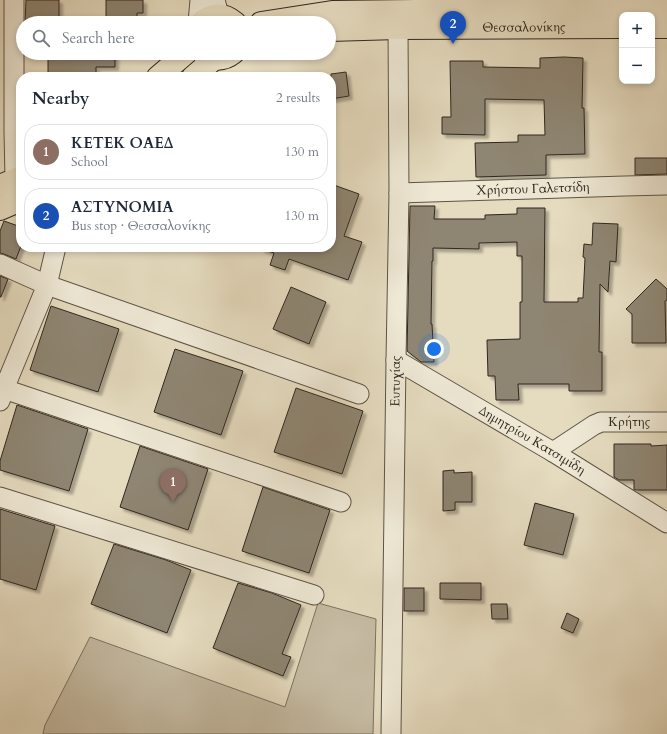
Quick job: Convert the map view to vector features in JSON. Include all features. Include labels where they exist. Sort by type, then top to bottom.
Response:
[{"type":"main road","name":"Θεσσαλονίκης","points":[[306,16],[332,12],[395,10],[455,5],[667,8]]},
{"type":"main road","name":"Θεσσαλονίκης","points":[[336,30],[619,27]]},
{"type":"main road","points":[[655,27],[667,27]]},
{"type":"main road","points":[[164,72],[178,60]]},
{"type":"main road","points":[[198,72],[212,60]]},
{"type":"main road","points":[[0,209],[14,186]]},
{"type":"street","points":[[14,0],[14,186]]},
{"type":"street","points":[[200,0],[213,16]]},
{"type":"street","name":"Ευτυχίας","points":[[391,734],[399,193],[398,28]]},
{"type":"street","name":"Χρήστου Γαλετσίδη","points":[[399,193],[667,185]]},
{"type":"street","points":[[55,252],[47,285],[2,396],[341,502]]},
{"type":"street","points":[[0,264],[47,285],[359,394]]},
{"type":"street","name":"Δημητρίου Κατσιμίδη","points":[[396,360],[553,452],[667,523]]},
{"type":"street","name":"Κρήτης","points":[[553,452],[601,422],[667,422]]},
{"type":"street","points":[[0,497],[314,595]]},
{"type":"shaded area","points":[[318,603],[376,619],[373,734],[43,734],[45,725],[90,637],[285,707]]},
{"type":"building","points":[[26,0],[59,0],[59,16],[25,16]]},
{"type":"building","points":[[106,0],[143,0],[143,13],[137,13],[137,16],[106,16]]},
{"type":"building","points":[[540,58],[583,58],[582,108],[584,108],[585,154],[546,155],[546,175],[476,177],[475,143],[518,142],[518,135],[545,135],[544,100],[485,99],[485,135],[442,134],[442,117],[451,117],[450,61],[483,61],[483,67],[540,68]]},
{"type":"building","points":[[48,60],[115,60],[115,67],[96,67],[96,72],[48,72]]},
{"type":"building","points":[[346,72],[349,96],[336,98],[336,73]]},
{"type":"building","points":[[635,158],[667,158],[667,174],[635,175]]},
{"type":"building","points":[[336,186],[359,194],[344,236],[362,242],[348,280],[289,259],[285,270],[270,265],[274,253],[271,252],[336,252]]},
{"type":"building","points":[[410,206],[435,206],[434,219],[485,219],[485,215],[517,214],[517,208],[545,208],[544,302],[578,302],[578,298],[583,298],[585,258],[583,257],[584,244],[592,245],[593,223],[618,224],[616,262],[610,261],[608,292],[600,284],[599,352],[602,352],[602,391],[569,391],[569,384],[518,384],[519,400],[496,400],[495,376],[488,376],[487,340],[520,339],[522,256],[517,256],[517,242],[479,243],[479,249],[433,248],[431,324],[434,362],[421,362],[407,351]]},
{"type":"building","points":[[4,221],[16,225],[16,252],[19,252],[16,259],[0,253],[0,231]]},
{"type":"building","points":[[0,276],[8,279],[1,297],[0,297]]},
{"type":"building","points":[[656,279],[667,289],[667,300],[665,301],[666,343],[632,343],[632,314],[626,309]]},
{"type":"building","points":[[291,287],[326,302],[309,344],[273,329]]},
{"type":"building","points":[[51,306],[119,329],[98,392],[30,370]]},
{"type":"building","points":[[175,349],[243,371],[221,435],[154,412]]},
{"type":"building","points":[[296,388],[363,411],[342,474],[274,452]]},
{"type":"building","points":[[17,405],[88,429],[69,491],[0,470],[0,461]]},
{"type":"building","points":[[614,444],[651,444],[651,446],[667,445],[667,490],[634,490],[634,480],[619,480],[614,477]]},
{"type":"building","points":[[140,446],[208,469],[188,530],[120,507]]},
{"type":"building","points":[[454,470],[454,473],[472,472],[472,502],[455,502],[455,510],[443,511],[443,471]]},
{"type":"building","points":[[263,487],[330,510],[309,573],[242,551]]},
{"type":"building","points":[[535,503],[574,514],[563,555],[524,545]]},
{"type":"building","points":[[0,509],[55,526],[36,590],[0,579]]},
{"type":"building","points":[[114,544],[166,560],[191,570],[167,633],[91,604]]},
{"type":"building","points":[[238,583],[272,593],[301,605],[282,654],[291,657],[283,676],[213,648]]},
{"type":"building","points":[[440,583],[481,583],[481,600],[440,599]]},
{"type":"building","points":[[404,588],[424,588],[424,611],[404,611]]},
{"type":"building","points":[[491,604],[507,604],[508,619],[492,619]]},
{"type":"building","points":[[567,613],[579,619],[573,633],[561,628]]},
{"type":"place","name":"ΑΣΤΥΝΟΜΙΑ","points":[[453,44]]},
{"type":"place","name":"ΚΕΤΕΚ ΟΑΕΔ","points":[[173,502]]}]
